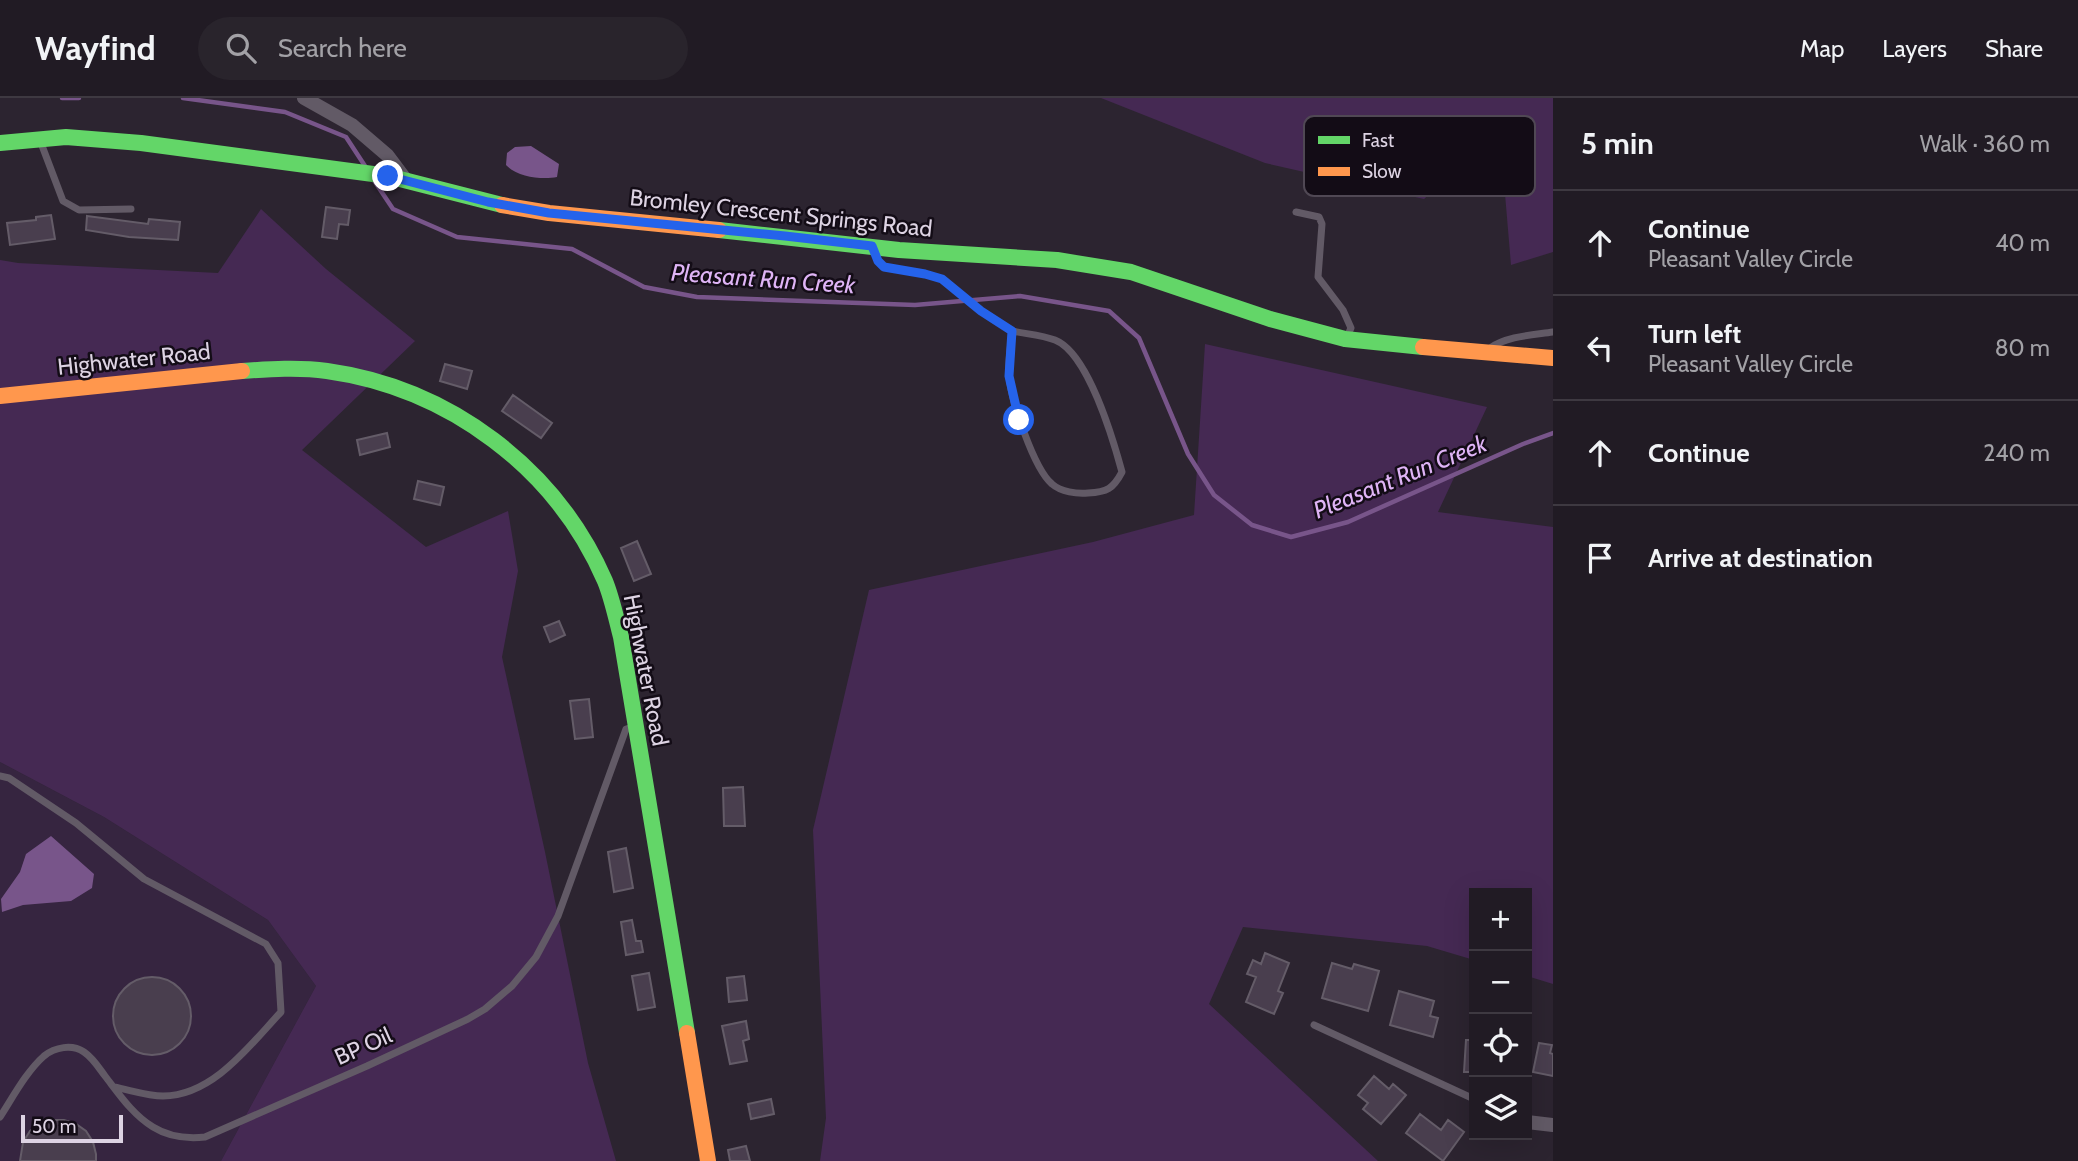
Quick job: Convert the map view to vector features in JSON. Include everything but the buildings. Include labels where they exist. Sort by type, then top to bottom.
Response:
[{"type":"street","points":[[304,98],[352,125],[387,155],[405,179]]},
{"type":"street","name":"Bromley Crescent Springs Road","points":[[0,143],[66,137],[141,143],[388,176],[488,202],[549,213],[872,246],[1057,260],[1132,272],[1270,319],[1345,339],[1553,358]]},
{"type":"street","name":"Highwater Road","points":[[0,397],[203,374],[317,370],[398,388],[448,409],[492,437],[524,462],[556,500],[582,539],[606,583],[621,637],[708,1161]]},
{"type":"street","points":[[1532,1123],[1553,1125]]},
{"type":"lane","points":[[40,139],[63,201],[79,210],[131,209]]},
{"type":"lane","points":[[1296,212],[1319,217],[1322,225],[1318,277],[1343,310],[1351,328],[1345,339]]},
{"type":"lane","points":[[872,246],[878,261],[884,267],[942,279],[981,311],[1012,331],[1055,340],[1070,350],[1080,363],[1112,435],[1122,472],[1115,485],[1106,491],[1080,493],[1061,490],[1051,484],[1044,475],[1019,420],[1012,396],[1009,376],[1012,331]]},
{"type":"lane","points":[[1486,353],[1497,343],[1553,332]]},
{"type":"lane","name":"BP Oil","points":[[0,1117],[44,1056],[65,1046],[83,1051],[95,1062],[126,1103],[152,1126],[178,1137],[205,1137],[380,1060],[485,1009],[512,986],[536,957],[558,916],[626,729],[636,726]]},
{"type":"lane","points":[[0,776],[9,778],[76,822],[144,879],[266,944],[278,963],[281,1012],[234,1063],[198,1089],[163,1096],[114,1087]]},
{"type":"lane","points":[[1314,1025],[1469,1097]]},
{"type":"shaded area","points":[[1101,98],[1553,98],[1553,252],[1511,265],[1505,196],[1535,196],[1535,116],[1304,116],[1304,172],[1265,163]]},
{"type":"shaded area","points":[[531,146],[559,164],[557,177],[530,177],[506,165],[507,153],[515,147]]},
{"type":"shaded area","points":[[261,209],[326,269],[415,341],[302,450],[426,547],[508,511],[518,571],[502,657],[588,1063],[616,1161],[221,1161],[316,986],[268,920],[104,817],[0,762],[0,260],[218,273]]},
{"type":"shaded area","points":[[1205,344],[1487,407],[1438,512],[1553,527],[1553,984],[1532,978],[1532,888],[1469,888],[1469,959],[1427,946],[1243,927],[1209,1004],[1378,1161],[820,1161],[826,1118],[813,830],[869,590],[1093,542],[1194,515]]},
{"type":"shaded area","points":[[0,762],[104,817],[268,920],[316,986],[221,1161],[0,1161]]},
{"type":"shaded area","points":[[51,836],[94,874],[92,888],[71,901],[23,905],[2,912],[1,899],[20,872],[26,854]]},
{"type":"waterway","name":"Pleasant Run Creek","points":[[62,98],[79,98]]},
{"type":"waterway","name":"Pleasant Run Creek","points":[[183,98],[285,112],[346,137],[365,166]]},
{"type":"waterway","name":"Pleasant Run Creek","points":[[373,179],[393,209],[457,237],[572,249],[644,287],[697,297],[915,305],[1020,296],[1109,311],[1139,338],[1188,454],[1214,495],[1252,525],[1291,537],[1348,522],[1553,433]]},
{"type":"traffic: fast","points":[[0,143],[66,137],[141,143],[388,176],[502,205]]},
{"type":"traffic: fast","points":[[719,230],[899,250],[1057,260],[1131,272],[1270,319],[1345,339],[1423,347]]},
{"type":"traffic: fast","points":[[242,371],[316,370],[372,380],[415,395],[456,415],[493,440],[528,469],[558,503],[584,540],[605,581],[621,637],[687,1033]]},
{"type":"traffic: slow","points":[[502,205],[549,213],[719,230]]},
{"type":"traffic: slow","points":[[1423,347],[1553,358]]},
{"type":"traffic: slow","points":[[0,396],[242,371]]},
{"type":"traffic: slow","points":[[687,1033],[708,1161]]},
{"type":"route","points":[[388,176],[488,202],[549,213],[872,246],[878,261],[884,267],[942,279],[981,311],[1012,331],[1009,376],[1019,420]]}]
